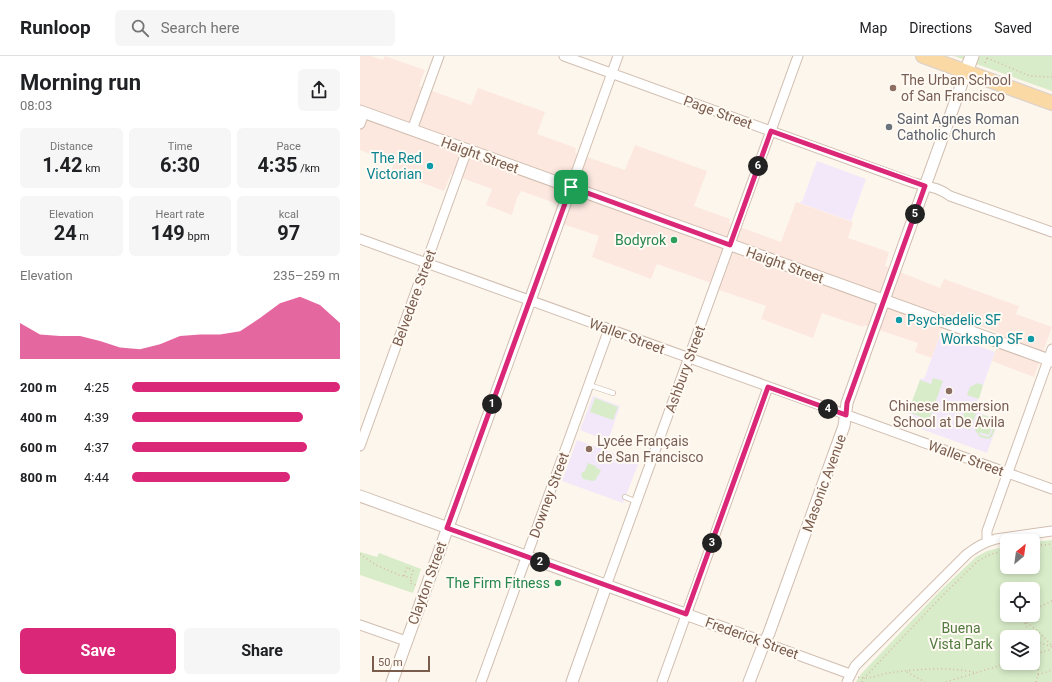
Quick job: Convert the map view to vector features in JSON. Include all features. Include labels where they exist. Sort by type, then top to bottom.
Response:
[{"type":"main road","points":[[923,56],[1052,103]]},
{"type":"main road","name":"Masonic Avenue","points":[[966,72],[972,56]]},
{"type":"street","points":[[412,130],[439,56]]},
{"type":"street","name":"Page Street","points":[[564,56],[925,186],[939,188],[950,196],[1052,232]]},
{"type":"street","name":"Clayton Street","points":[[392,682],[618,56]]},
{"type":"street","name":"Ashbury Street","points":[[572,682],[798,56]]},
{"type":"street","name":"Masonic Avenue","points":[[749,682],[765,643],[842,433],[846,420],[847,403],[966,72]]},
{"type":"street","points":[[360,124],[362,112]]},
{"type":"street","name":"Haight Street","points":[[362,112],[884,300],[1051,357]]},
{"type":"street","name":"Belvedere Street","points":[[360,446],[467,150]]},
{"type":"street","name":"Waller Street","points":[[360,239],[1052,489]]},
{"type":"street","name":"Downey Street","points":[[481,682],[609,329]]},
{"type":"street","points":[[987,541],[987,531],[1007,473],[1051,357]]},
{"type":"street","points":[[662,682],[768,387]]},
{"type":"street","name":"Frederick Street","points":[[360,496],[765,643],[851,677]]},
{"type":"street","points":[[851,677],[855,666],[976,547],[987,541],[1052,531]]},
{"type":"street","points":[[360,625],[406,641]]},
{"type":"lane","points":[[589,384],[613,393]]},
{"type":"lane","points":[[624,497],[637,502]]},
{"type":"path","points":[[985,63],[987,57],[1030,76],[1052,77]]},
{"type":"path","points":[[1040,545],[1052,544]]},
{"type":"path","points":[[862,682],[864,678],[942,595],[978,561],[991,554],[999,552],[999,547]]},
{"type":"path","points":[[360,554],[376,565],[399,575],[411,577]]},
{"type":"path","points":[[404,576],[407,568],[413,571],[410,583],[416,586]]},
{"type":"path","points":[[1040,607],[1052,601]]},
{"type":"path","points":[[1026,622],[1039,632],[1052,648]]},
{"type":"path","points":[[1040,643],[1052,648]]},
{"type":"path","points":[[1040,653],[1052,648]]},
{"type":"path","points":[[946,682],[1000,666]]},
{"type":"path","points":[[851,677],[864,678],[888,673],[952,669],[977,673]]},
{"type":"path","points":[[1036,682],[1038,670]]},
{"type":"path","points":[[1038,675],[1052,670]]},
{"type":"path","points":[[907,672],[925,682]]},
{"type":"shaded area","points":[[360,56],[371,56],[383,60],[385,56],[425,70],[419,86],[471,105],[478,88],[545,112],[537,134],[576,148],[575,153],[625,170],[635,145],[707,171],[694,206],[730,219],[729,223],[781,242],[796,202],[853,222],[848,238],[889,252],[885,266],[940,288],[944,279],[1019,306],[1016,314],[1052,327],[1034,377],[992,361],[1001,334],[947,314],[932,358],[915,352],[918,343],[822,313],[813,338],[761,319],[766,306],[719,290],[720,286],[657,264],[651,279],[592,257],[599,236],[563,224],[569,208],[521,191],[517,198],[512,215],[486,205],[492,189],[451,174],[444,191],[391,171],[394,163],[360,150]]},
{"type":"shaded area","points":[[817,161],[866,179],[851,221],[800,203],[801,201],[802,202]]},
{"type":"shaded area","name":"Chinese Immersion School at De Avila","points":[[941,333],[995,352],[974,411],[999,420],[987,453],[905,423],[920,380],[921,378],[924,379]]},
{"type":"shaded area","name":"Lycée Français de San Francisco","points":[[593,396],[620,406],[605,450],[639,462],[623,503],[562,481],[577,440],[600,448],[603,439],[580,430]]},
{"type":"green space","points":[[954,56],[1052,56],[1052,91]]},
{"type":"green space","points":[[933,378],[943,381],[929,420],[908,412],[920,380],[931,384]]},
{"type":"green space","points":[[978,383],[983,385],[979,399],[967,395],[970,387]]},
{"type":"green space","points":[[595,398],[618,407],[613,420],[590,412]]},
{"type":"green space","points":[[965,410],[976,414],[970,430],[959,426]]},
{"type":"green space","points":[[983,415],[990,417],[995,421],[993,435],[988,439],[980,437],[975,430],[977,419]],"holes":[[[981,418],[994,423],[991,434],[988,437],[981,435],[978,432],[989,435],[993,424],[981,419],[977,429]]]},
{"type":"green space","points":[[588,463],[601,470],[596,480],[593,481],[583,479],[581,475],[582,472],[585,471]]},
{"type":"green space","name":"Buena Vista Park","points":[[1052,540],[1052,682],[856,682],[861,674],[939,592],[976,557],[987,551],[1000,548],[1000,574],[1040,574],[1040,541]]},
{"type":"green space","points":[[360,552],[377,557],[379,553],[421,569],[413,593],[360,575]]},
{"type":"place","name":"The Urban School of San Francisco","points":[[893,88]]},
{"type":"place","name":"Saint Agnes Roman Catholic Church","points":[[889,127]]},
{"type":"place","name":"The Red Victorian","points":[[430,166]]},
{"type":"place","name":"Bodyrok","points":[[674,240]]},
{"type":"place","name":"Psychedelic SF","points":[[899,320]]},
{"type":"place","name":"Workshop SF","points":[[1031,339]]},
{"type":"place","name":"Chinese Immersion School at De Avila","points":[[949,391]]},
{"type":"place","name":"Lycée Français de San Francisco","points":[[589,449]]},
{"type":"place","name":"The Firm Fitness","points":[[558,583]]},
{"type":"route","points":[[771,131],[925,186],[847,403],[845,409],[846,415],[768,387],[686,614],[447,528],[571,187],[730,245],[771,131]]}]
